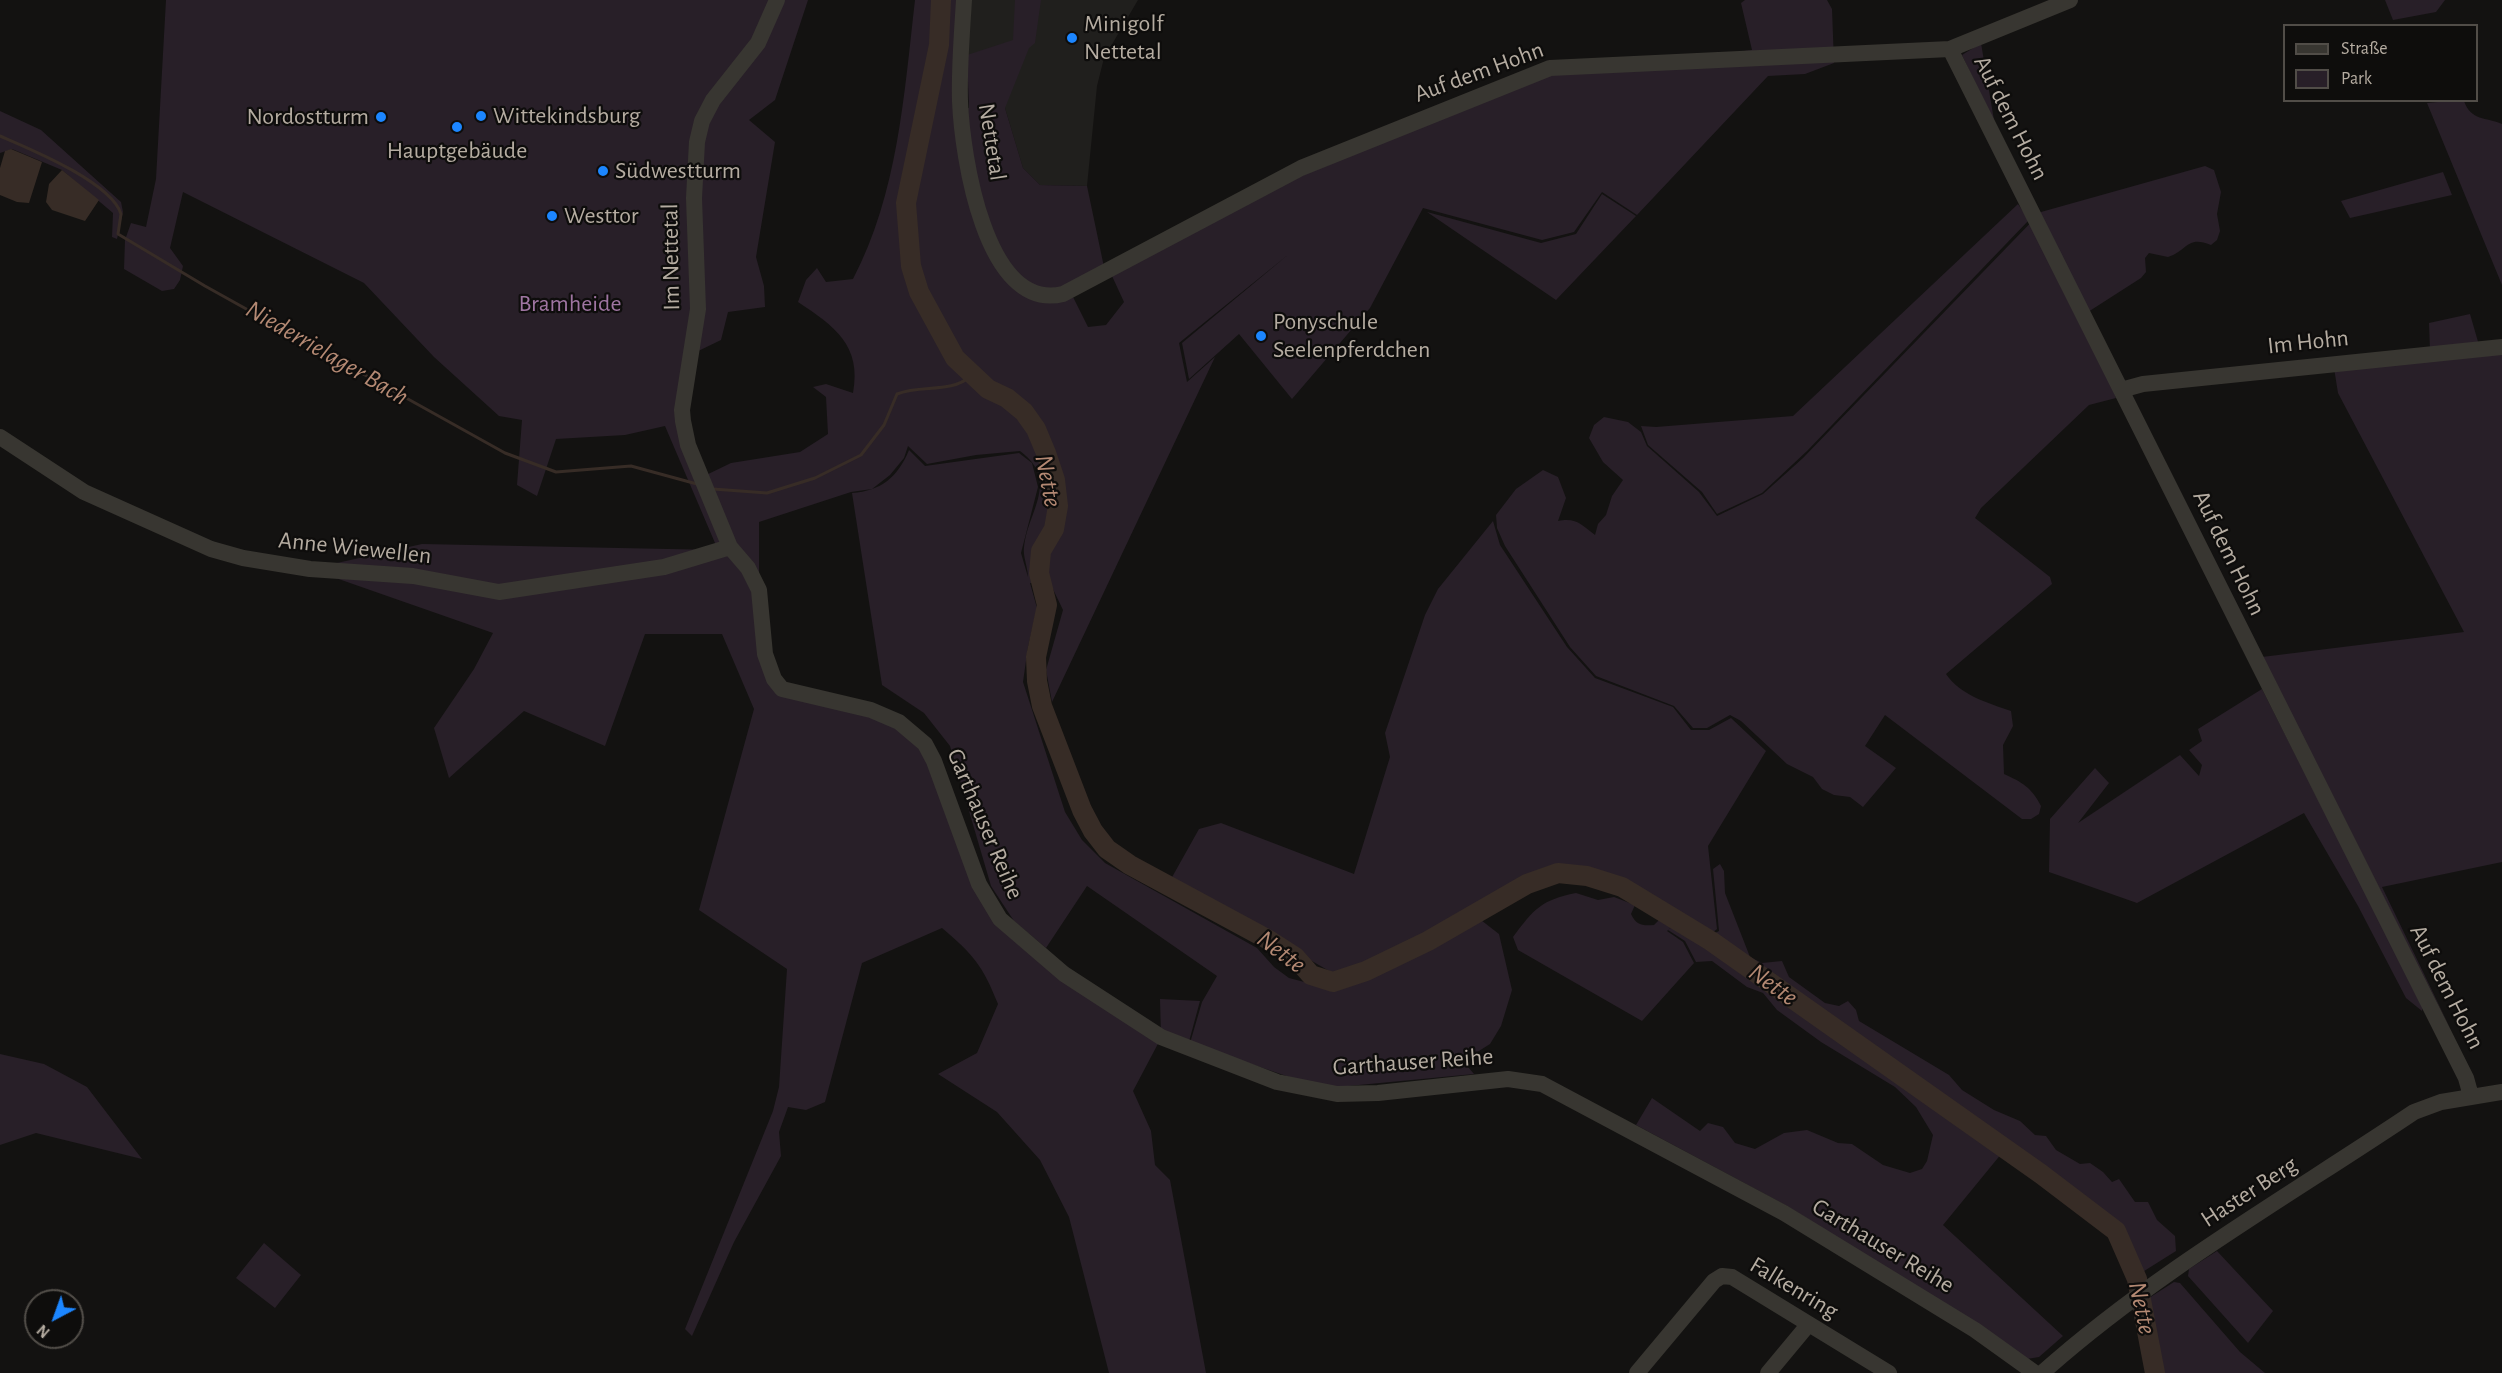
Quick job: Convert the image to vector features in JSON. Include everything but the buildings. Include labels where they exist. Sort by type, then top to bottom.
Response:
[{"type":"street","name":"Im Nettetal","points":[[723,526],[688,445],[682,410],[698,309],[694,198],[697,142],[702,121],[713,100],[758,43],[777,0]]},
{"type":"street","name":"Nettetal","points":[[964,0],[960,100],[964,145],[982,223],[1000,260],[1015,281]]},
{"type":"street","points":[[1950,49],[2070,0]]},
{"type":"street","name":"Auf dem Hohn","points":[[1015,281],[1037,295],[1052,297],[1063,294],[1301,168],[1550,68],[1950,49],[2462,1069],[2471,1096]]},
{"type":"street","name":"Im Hohn","points":[[2121,390],[2143,384],[2502,346]]},
{"type":"street","name":"Anne Wiewellen","points":[[0,437],[84,492],[211,549],[243,558],[310,569],[413,576],[499,592],[664,567],[730,547]]},
{"type":"street","name":"Garthauser Reihe","points":[[723,526],[730,547],[748,568],[759,590],[765,654],[774,679],[782,688],[871,710],[899,722],[913,732],[925,744],[934,761],[979,884],[1000,919],[1064,974],[1141,1026],[1176,1045],[1277,1082],[1337,1094],[1370,1093],[1508,1079],[1542,1084],[1784,1213],[1975,1330],[2035,1373]]},
{"type":"street","name":"Haster Berg","points":[[2042,1373],[2130,1301],[2414,1112],[2441,1102],[2502,1092]]},
{"type":"street","name":"Falkenring","points":[[1637,1373],[1714,1281],[1722,1276],[1732,1277],[1889,1373]]},
{"type":"street","points":[[1768,1373],[1808,1325]]},
{"type":"shaded area","points":[[969,0],[1138,0],[1104,58],[1097,86],[1087,186],[1040,185],[1023,168],[1005,108],[967,55]]},
{"type":"shaded area","points":[[11,149],[42,162],[29,203],[17,202],[0,195],[0,168],[5,151]]},
{"type":"shaded area","points":[[62,170],[99,200],[85,221],[52,210],[46,202],[49,184]]},
{"type":"green space","name":"Bramheide","points":[[166,0],[808,0],[775,100],[749,120],[775,142],[756,257],[764,286],[765,307],[728,312],[721,340],[690,355],[682,410],[702,477],[731,463],[800,452],[828,434],[826,397],[813,387],[826,384],[853,393],[855,376],[849,349],[834,329],[798,302],[806,280],[817,268],[826,282],[853,279],[868,246],[880,212],[897,143],[915,0],[958,0],[954,108],[969,108],[967,55],[1013,40],[1015,0],[1041,0],[1035,43],[1029,48],[1005,108],[1023,168],[1040,185],[1087,186],[1104,267],[1067,285],[1088,327],[1106,325],[1124,302],[1112,276],[1301,176],[1547,75],[1752,50],[1741,3],[1745,0],[1827,0],[1832,9],[1834,63],[1805,74],[1768,76],[1637,215],[1602,192],[1574,232],[1542,240],[1423,208],[1370,308],[1292,399],[1239,334],[1189,379],[1182,343],[1289,254],[1179,343],[1187,382],[1215,357],[1052,702],[1046,670],[1063,610],[1051,585],[1030,583],[1037,608],[1023,682],[1065,812],[1082,840],[1105,863],[1257,948],[1274,967],[1289,978],[1335,990],[1431,945],[1477,917],[1499,934],[1512,990],[1501,1026],[1490,1044],[1463,1061],[1474,1074],[1338,1087],[1298,1080],[1190,1043],[1202,1002],[1217,976],[1087,886],[1046,948],[1014,921],[991,886],[950,746],[924,713],[882,685],[852,493],[872,489],[851,492],[759,522],[759,590],[774,679],[913,732],[1000,919],[1161,1036],[1160,999],[1200,1001],[1187,1049],[1161,1038],[1133,1091],[1151,1131],[1155,1165],[1170,1180],[1206,1373],[1109,1373],[1069,1217],[1040,1160],[997,1112],[938,1074],[977,1053],[998,1004],[982,970],[962,945],[942,928],[862,963],[825,1102],[806,1110],[788,1107],[779,1132],[781,1156],[734,1242],[692,1336],[685,1329],[773,1111],[779,1087],[787,969],[699,910],[754,709],[722,634],[645,634],[605,746],[524,711],[449,778],[434,728],[474,669],[493,633],[310,569],[422,544],[718,550],[665,426],[625,435],[556,439],[537,496],[517,485],[522,420],[499,416],[434,357],[364,283],[183,192],[170,248],[183,266],[180,280],[174,289],[162,291],[124,269],[125,240],[131,223],[146,227],[156,179]],"holes":[[[908,446],[927,464],[976,455],[1020,451],[1032,463],[1019,453],[925,466],[909,450],[894,475],[872,489],[890,475],[904,458]],[[1032,463],[1039,475],[1038,500],[1025,540],[1024,554],[1028,577],[1021,553],[1038,487]]]},
{"type":"green space","points":[[2385,0],[2445,0],[2436,12],[2393,20]]},
{"type":"green space","points":[[1981,43],[1995,126],[1962,55]]},
{"type":"green space","points":[[2464,102],[2475,115],[2502,124],[2502,285],[2427,103]]},
{"type":"green space","points":[[0,111],[41,130],[121,202],[123,212],[117,239],[112,237],[113,213],[62,170],[12,149],[0,153]]},
{"type":"green space","points":[[2205,166],[2214,170],[2221,192],[2217,214],[2220,231],[2217,240],[2211,245],[2203,242],[2192,243],[2168,257],[2149,253],[2145,258],[2146,272],[2141,278],[2088,312],[2116,398],[2089,405],[1981,508],[1975,518],[2050,577],[2052,584],[1946,674],[1967,693],[2011,711],[2013,726],[2003,745],[2004,774],[2030,790],[2041,806],[2039,814],[2031,819],[2022,819],[1885,715],[1865,746],[1896,768],[1863,807],[1850,797],[1834,795],[1822,789],[1813,777],[1787,764],[1741,721],[1730,715],[1707,728],[1693,728],[1674,706],[1596,676],[1570,647],[1505,546],[1497,528],[1496,515],[1516,489],[1543,470],[1558,477],[1566,498],[1558,521],[1574,521],[1595,535],[1598,524],[1606,515],[1612,496],[1623,480],[1603,462],[1589,438],[1594,425],[1604,417],[1628,422],[1641,432],[1647,446],[1699,492],[1717,516],[1763,494],[1803,458],[2041,212]]},
{"type":"green space","points":[[2443,172],[2452,195],[2350,218],[2341,201]]},
{"type":"green space","points":[[1602,194],[1636,216],[1556,300],[1427,212],[1541,243],[1576,234]]},
{"type":"green space","points":[[2018,204],[2029,220],[1807,451],[1762,493],[1717,514],[1702,492],[1648,445],[1641,426],[1656,427],[1793,416]]},
{"type":"green space","points":[[2470,314],[2481,352],[2502,351],[2502,862],[2382,887],[2452,1032],[2262,657],[2464,632],[2338,393],[2334,368],[2430,350],[2429,323]]},
{"type":"green space","points":[[1493,521],[1500,545],[1567,647],[1595,678],[1673,707],[1691,730],[1709,730],[1731,718],[1766,751],[1708,846],[1717,929],[1712,933],[1646,892],[1628,884],[1591,872],[1572,870],[1539,875],[1347,975],[1336,975],[1171,879],[1199,829],[1221,823],[1354,874],[1390,757],[1385,733],[1425,615],[1438,589]]},
{"type":"green space","points":[[2262,689],[2423,1005],[2422,1011],[2406,998],[2358,906],[2304,813],[2137,903],[2049,872],[2050,819],[2095,768],[2109,783],[2078,823],[2180,755],[2199,776],[2202,765],[2189,750],[2202,741],[2198,729]]},
{"type":"green space","points":[[1720,864],[1724,871],[1725,893],[1750,957],[1762,963],[1782,961],[1789,977],[1825,1003],[1839,1006],[1848,1001],[1856,1010],[1859,1021],[1949,1075],[1962,1090],[1994,1110],[2020,1121],[2035,1135],[2046,1136],[2056,1150],[2080,1164],[2090,1163],[2112,1182],[2119,1179],[2135,1202],[2148,1202],[2157,1220],[2175,1236],[2176,1251],[2133,1278],[2112,1233],[2040,1178],[2002,1153],[1943,1225],[2063,1336],[2039,1357],[2027,1359],[1789,1207],[1636,1125],[1652,1098],[1700,1131],[1708,1123],[1723,1127],[1735,1143],[1755,1149],[1784,1133],[1807,1130],[1838,1143],[1852,1144],[1883,1165],[1910,1173],[1922,1169],[1927,1161],[1933,1135],[1916,1107],[1895,1087],[1821,1042],[1777,1010],[1763,993],[1747,987],[1712,961],[1696,962],[1685,941],[1668,930],[1674,925],[1713,934],[1719,931],[1713,869]]},
{"type":"green space","points":[[1576,893],[1598,900],[1614,897],[1635,905],[1631,914],[1640,924],[1654,925],[1660,919],[1672,926],[1667,931],[1683,942],[1694,963],[1642,1021],[1518,950],[1513,937],[1539,907],[1554,899]]},
{"type":"green space","points":[[0,1054],[44,1064],[87,1087],[142,1159],[36,1133],[0,1145]]},
{"type":"green space","points":[[264,1243],[301,1275],[275,1308],[236,1278]]},
{"type":"green space","points":[[2217,1251],[2273,1311],[2248,1343],[2188,1276],[2189,1269]]},
{"type":"green space","points":[[2174,1282],[2180,1283],[2240,1352],[2265,1373],[2152,1373],[2138,1305]]},
{"type":"waterway","name":"Nette","points":[[941,0],[939,45],[906,203],[911,266],[919,292],[955,358],[988,389],[1007,398],[1024,412],[1036,429],[1046,453],[1055,480],[1058,506],[1054,529],[1041,551],[1039,573],[1047,605],[1036,657],[1037,681],[1042,706],[1082,810],[1093,831],[1107,849],[1130,865],[1267,939],[1295,957],[1311,975],[1333,982],[1366,971],[1428,941],[1527,884],[1558,873],[1587,876],[1622,887],[1711,941],[2041,1174],[2116,1231],[2137,1279],[2155,1373]]},
{"type":"waterway","name":"Niederrielager Bach","points":[[0,136],[68,168],[102,190],[114,202],[121,214],[118,234],[205,286],[505,453],[556,472],[631,466],[697,484]]},
{"type":"waterway","name":"Niederrielager Bach","points":[[713,489],[767,493],[815,478],[861,455],[884,425],[897,394],[954,385],[971,376]]},
{"type":"place","name":"Minigolf Nettetal","points":[[1072,38]]},
{"type":"place","name":"Wittekindsburg","points":[[481,116]]},
{"type":"place","name":"Nordostturm","points":[[381,117]]},
{"type":"place","name":"Hauptgebäude","points":[[457,127]]},
{"type":"place","name":"Südwestturm","points":[[603,171]]},
{"type":"place","name":"Westtor","points":[[552,216]]},
{"type":"place","name":"Ponyschule Seelenpferdchen","points":[[1261,336]]}]
